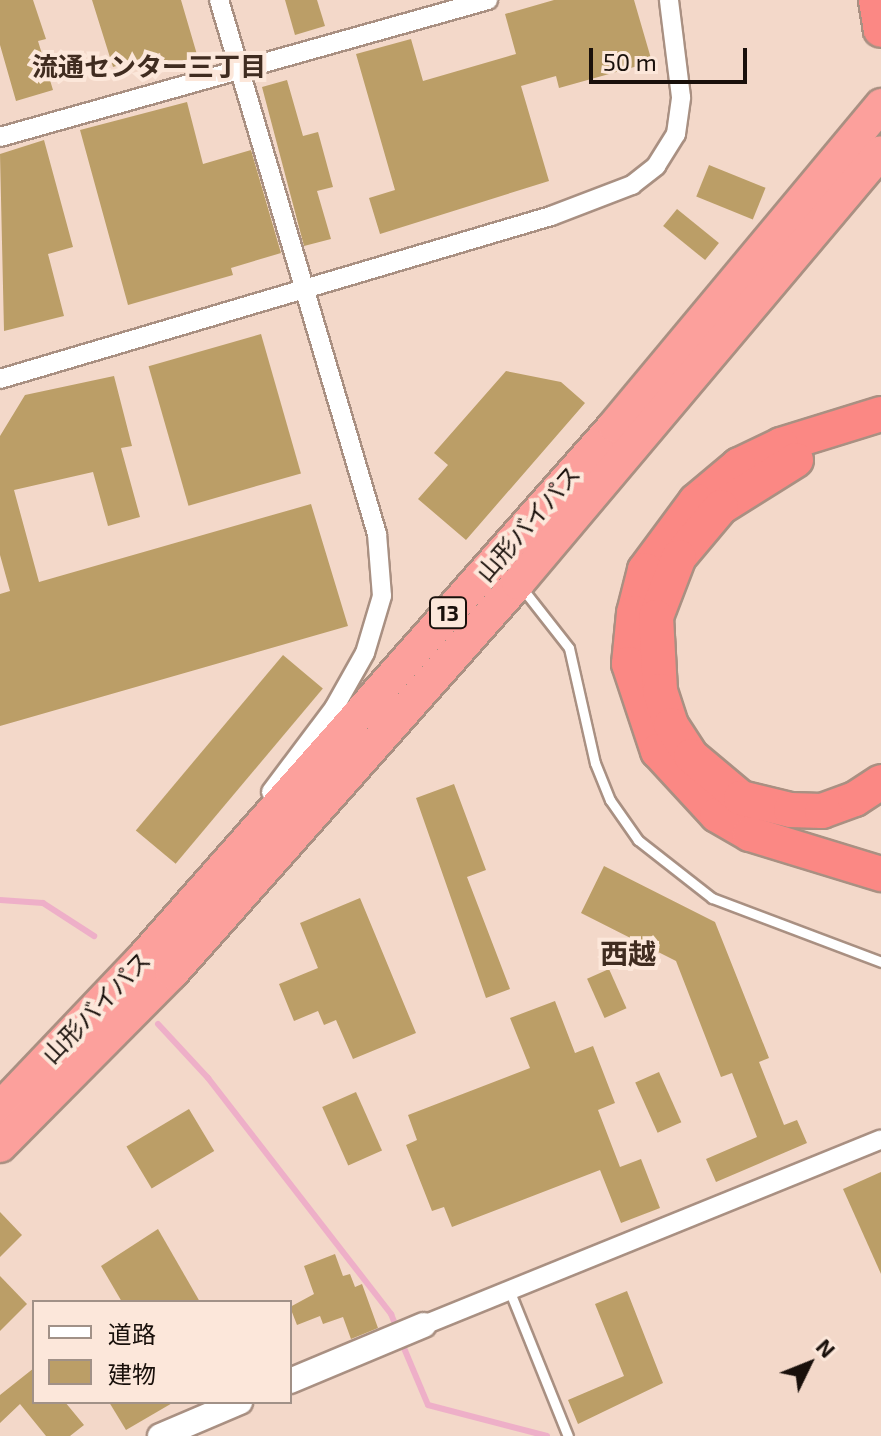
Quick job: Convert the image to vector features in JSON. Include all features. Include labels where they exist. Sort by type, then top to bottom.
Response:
[{"type":"highway","points":[[876,0],[881,30]]},
{"type":"highway","name":"山形バイパス","points":[[0,1108],[142,959],[614,426],[881,105]]},
{"type":"highway","name":"山形バイパス","points":[[0,1146],[172,973],[518,583],[881,152]]},
{"type":"highway","points":[[881,414],[767,451],[739,465],[696,501],[645,570],[634,613],[629,664],[658,751],[717,815],[750,834],[881,874]]},
{"type":"highway","points":[[881,435],[793,461],[721,507],[696,531],[666,584],[656,617],[655,663],[671,725],[711,777],[741,798],[791,810],[822,811],[855,799],[881,782]]},
{"type":"street","points":[[142,959],[334,708],[365,653],[382,596],[377,534],[301,289],[219,0]]},
{"type":"street","points":[[0,137],[488,0]]},
{"type":"street","points":[[0,379],[596,202],[632,185],[656,166],[676,134],[681,97],[669,0]]},
{"type":"street","points":[[292,1380],[881,1139]]},
{"type":"street","points":[[160,1436],[235,1404]]},
{"type":"lane","points":[[518,583],[569,648],[595,763],[610,800],[638,840],[712,898],[881,962]]},
{"type":"lane","points":[[510,1292],[568,1436]]},
{"type":"building","points":[[0,0],[33,0],[46,39],[38,41],[53,90],[16,101],[0,45]]},
{"type":"building","points":[[92,0],[181,0],[198,58],[164,68],[160,53],[113,67]]},
{"type":"building","points":[[285,0],[317,0],[325,26],[295,35]]},
{"type":"building","points":[[554,0],[634,0],[652,62],[559,88],[556,76],[521,86],[549,181],[380,234],[369,198],[395,190],[356,54],[411,39],[423,81],[516,54],[505,14]]},
{"type":"building","points":[[287,80],[303,136],[318,132],[333,187],[317,191],[331,239],[304,246],[262,87]]},
{"type":"building","points":[[187,102],[203,164],[251,150],[281,253],[231,268],[233,275],[128,305],[80,130]]},
{"type":"building","points":[[44,140],[73,247],[48,254],[64,316],[4,331],[0,154]]},
{"type":"building","points":[[709,165],[766,188],[753,219],[696,197]]},
{"type":"building","points":[[677,209],[719,243],[705,260],[663,226]]},
{"type":"building","points":[[261,334],[301,473],[188,506],[149,366]]},
{"type":"building","points":[[506,371],[561,382],[585,403],[466,540],[418,499],[448,465],[434,453]]},
{"type":"building","points":[[114,376],[132,446],[121,448],[140,517],[108,526],[93,472],[14,490],[39,582],[311,504],[348,626],[0,726],[0,594],[10,591],[0,555],[0,436],[25,395]]},
{"type":"building","points":[[283,655],[323,688],[176,864],[136,830]]},
{"type":"building","points":[[454,784],[486,870],[467,877],[510,989],[486,998],[416,798]]},
{"type":"building","points":[[604,866],[715,922],[769,1058],[759,1062],[784,1125],[797,1120],[807,1143],[716,1182],[706,1159],[757,1137],[732,1073],[721,1077],[676,961],[581,913]]},
{"type":"building","points":[[360,898],[416,1033],[353,1059],[336,1020],[324,1025],[318,1011],[294,1021],[279,984],[318,968],[300,923]]},
{"type":"building","points":[[609,969],[626,1008],[605,1018],[587,979]]},
{"type":"building","points":[[555,1001],[575,1053],[593,1046],[615,1103],[598,1110],[620,1167],[641,1159],[660,1208],[621,1223],[600,1170],[452,1227],[444,1207],[432,1211],[406,1145],[417,1140],[408,1115],[530,1068],[510,1018]]},
{"type":"building","points":[[659,1072],[681,1122],[658,1133],[635,1083]]},
{"type":"building","points":[[356,1092],[382,1150],[348,1166],[322,1107]]},
{"type":"building","points":[[189,1109],[214,1151],[152,1189],[126,1147]]},
{"type":"building","points":[[881,1172],[881,1274],[843,1189]]},
{"type":"building","points":[[0,1212],[22,1235],[0,1257]]},
{"type":"building","points":[[158,1229],[199,1300],[121,1300],[101,1266]]},
{"type":"building","points":[[335,1254],[343,1276],[350,1274],[355,1287],[362,1284],[378,1328],[351,1339],[343,1317],[323,1324],[320,1316],[297,1325],[292,1306],[314,1294],[304,1266]]},
{"type":"building","points":[[0,1276],[27,1304],[0,1331]]},
{"type":"building","points":[[627,1291],[663,1383],[578,1424],[568,1400],[624,1376],[595,1304]]},
{"type":"building","points":[[32,1370],[32,1404],[67,1404],[84,1425],[70,1436],[46,1436],[20,1404],[0,1423],[0,1395]]},
{"type":"building","points":[[110,1404],[171,1404],[126,1430]]},
{"type":"waterway","points":[[0,900],[43,903],[94,936]]},
{"type":"waterway","points":[[158,1024],[208,1078],[391,1314],[398,1331]]},
{"type":"waterway","points":[[401,1341],[428,1405],[547,1436]]},
{"type":"district","name":"流通センター三丁目","points":[[149,66]]},
{"type":"district","name":"西越","points":[[628,953]]}]
